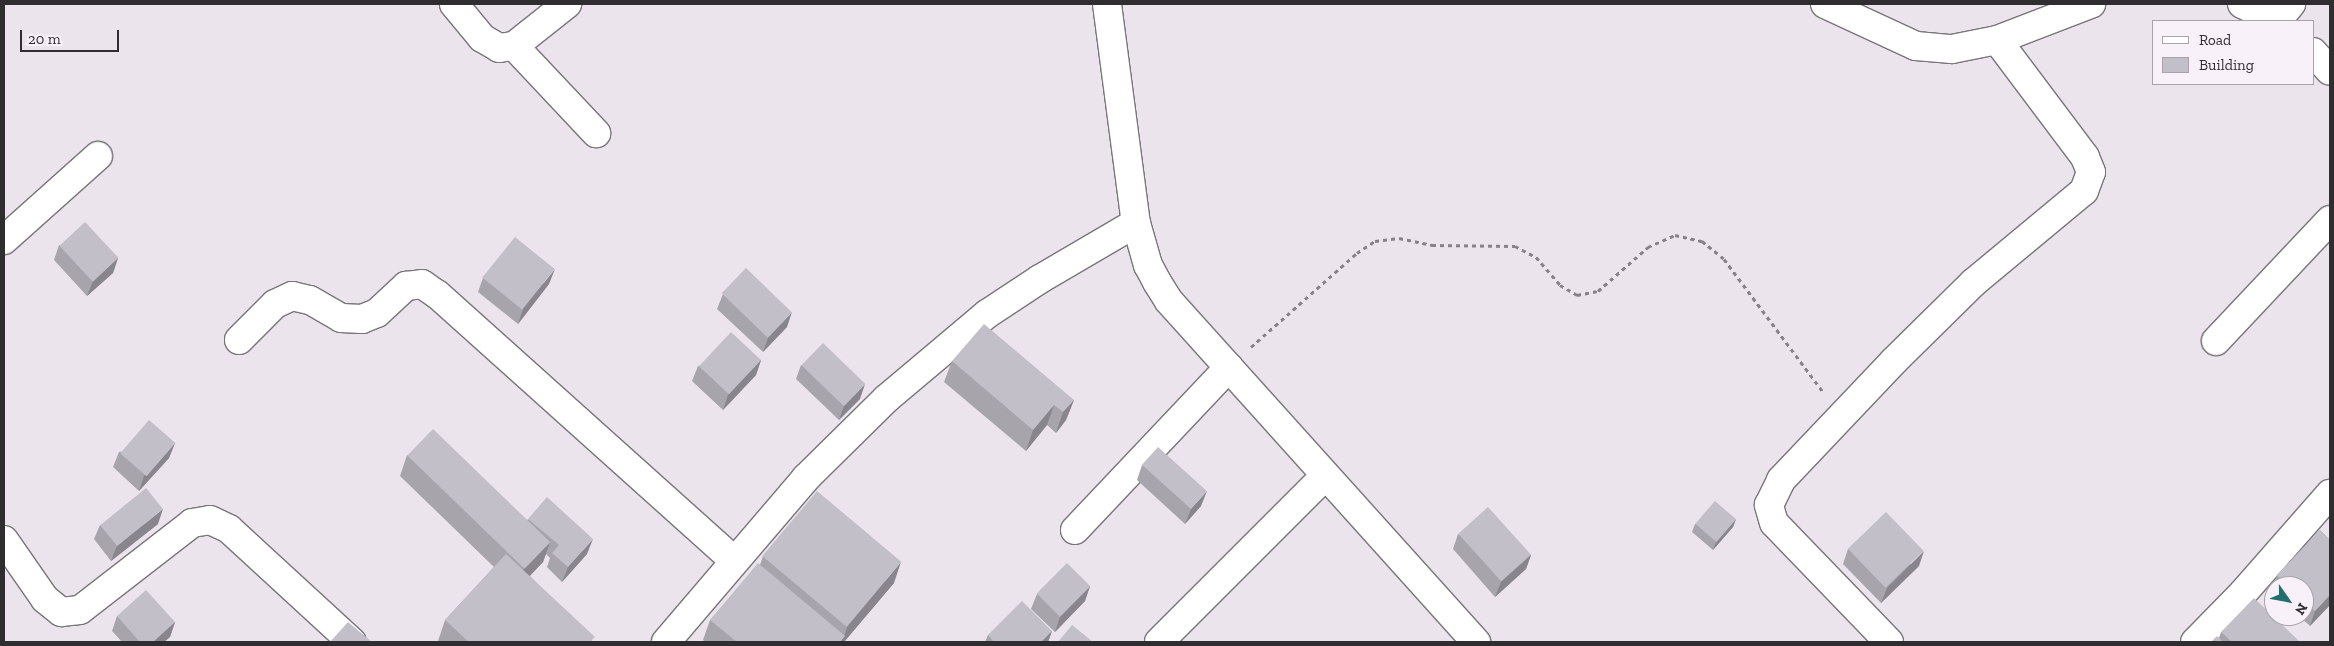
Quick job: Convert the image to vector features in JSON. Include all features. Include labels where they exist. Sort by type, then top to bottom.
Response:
[{"type":"street","points":[[454,4],[482,38],[499,48],[514,46],[567,4]]},
{"type":"street","points":[[1107,4],[1136,223],[1148,265],[1168,301],[1324,477],[1476,642]]},
{"type":"street","points":[[1825,4],[1916,46],[1952,50],[1997,40],[2092,4]]},
{"type":"street","points":[[2242,4],[2282,15]]},
{"type":"street","points":[[1889,642],[1774,523],[1769,505],[1781,480],[1973,283],[2084,191],[2091,172],[2084,157],[1997,40]]},
{"type":"street","points":[[514,46],[596,133]]},
{"type":"street","points":[[2314,53],[2330,71]]},
{"type":"street","points":[[4,240],[98,156]]},
{"type":"street","points":[[2216,341],[2330,220]]},
{"type":"street","points":[[666,642],[734,561],[826,458],[886,399],[972,326],[1040,279],[1136,223]]},
{"type":"street","points":[[239,340],[275,304],[292,296],[310,300],[341,318],[362,319],[377,313],[406,286],[422,284],[438,295],[734,561]]},
{"type":"street","points":[[1075,530],[1229,368]]},
{"type":"street","points":[[1159,642],[1324,477]]},
{"type":"street","points":[[2195,642],[2252,602],[2330,494]]},
{"type":"street","points":[[4,540],[45,600],[61,612],[80,610],[192,524],[210,520],[229,529],[352,642]]},
{"type":"path","points":[[1229,368],[1357,253],[1375,241],[1399,238],[1432,244],[1516,246],[1536,257],[1560,285],[1577,295],[1598,291],[1648,246],[1675,236],[1702,241],[1724,259],[1841,417]]},
{"type":"building","points":[[85,222],[118,258],[93,282],[59,246]]},
{"type":"building","points":[[515,237],[555,269],[522,310],[482,277]]},
{"type":"building","points":[[746,268],[792,312],[768,338],[722,293]]},
{"type":"building","points":[[984,324],[1074,400],[1063,412],[1054,405],[1033,430],[952,361]]},
{"type":"building","points":[[731,332],[761,360],[729,394],[699,366]]},
{"type":"building","points":[[823,343],[865,384],[844,406],[801,365]]},
{"type":"building","points":[[149,420],[175,443],[147,476],[120,453]]},
{"type":"building","points":[[433,429],[550,542],[525,569],[407,456]]},
{"type":"building","points":[[1158,447],[1207,491],[1191,509],[1142,465]]},
{"type":"building","points":[[146,488],[163,509],[117,546],[100,525]]},
{"type":"building","points":[[817,491],[901,562],[847,627],[762,556]]},
{"type":"building","points":[[547,497],[593,539],[568,567],[552,553],[559,545],[528,519]]},
{"type":"building","points":[[1715,501],[1736,519],[1716,542],[1695,524]]},
{"type":"building","points":[[1488,507],[1531,555],[1501,581],[1458,534]]},
{"type":"building","points":[[1886,512],[1924,551],[1885,588],[1848,549]]},
{"type":"building","points":[[2320,530],[2330,540],[2330,595],[2315,611],[2314,576],[2277,575]]},
{"type":"building","points":[[506,554],[595,637],[590,642],[469,642],[445,620]]},
{"type":"building","points":[[758,563],[845,636],[840,642],[737,642],[710,620]]},
{"type":"building","points":[[1067,563],[1090,586],[1060,617],[1037,593]]},
{"type":"building","points":[[146,590],[175,622],[153,642],[140,642],[117,616]]},
{"type":"building","points":[[2254,598],[2264,608],[2264,626],[2283,626],[2299,642],[2232,642],[2221,632]]},
{"type":"building","points":[[1022,601],[1052,631],[1041,642],[994,642],[988,635]]},
{"type":"building","points":[[348,622],[372,642],[330,642]]},
{"type":"building","points":[[1072,625],[1093,642],[1058,642]]},
{"type":"building","points":[[2217,636],[2223,642],[2211,642]]}]
